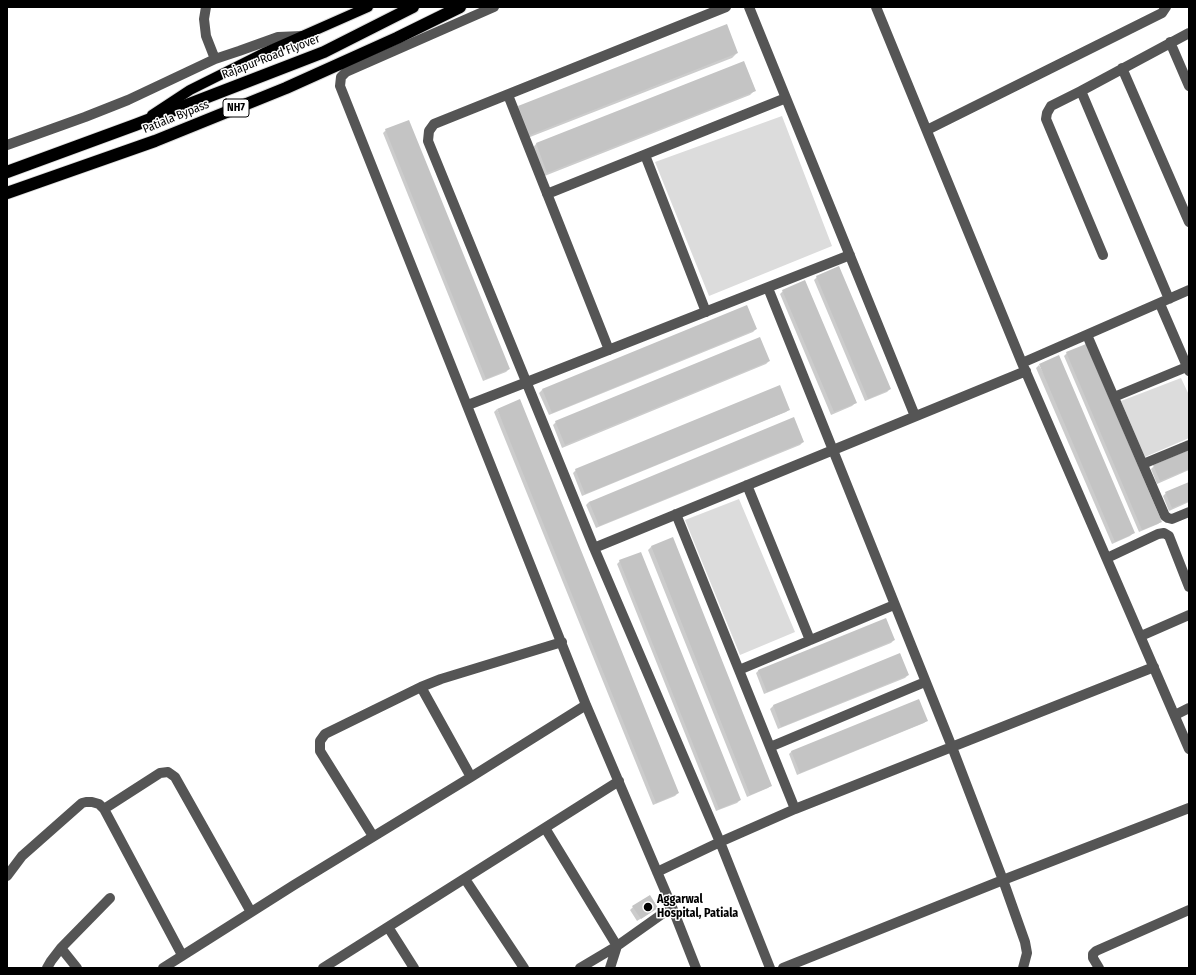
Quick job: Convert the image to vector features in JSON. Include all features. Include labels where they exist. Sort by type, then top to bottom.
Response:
[{"type":"highway","name":"Rajapur Road Flyover","points":[[135,125],[324,52],[413,7]]},
{"type":"highway","name":"Patiala Bypass","points":[[7,193],[155,141],[286,88],[397,38],[460,7]]},
{"type":"highway","name":"Patiala Bypass","points":[[7,172],[135,125]]},
{"type":"main road","points":[[135,125],[190,90],[266,52],[368,7]]},
{"type":"street","points":[[206,7],[204,18],[206,36],[215,59]]},
{"type":"street","points":[[494,7],[346,72],[342,77],[340,86],[586,705],[672,907],[696,968]]},
{"type":"street","points":[[726,7],[434,124],[428,131],[428,141],[594,548],[720,842],[770,968]]},
{"type":"street","points":[[749,7],[915,416]]},
{"type":"street","points":[[876,7],[1024,367],[1189,749]]},
{"type":"street","points":[[927,130],[1162,13],[1166,7]]},
{"type":"street","points":[[1103,255],[1046,119],[1047,112],[1052,106],[1189,33]]},
{"type":"street","points":[[7,145],[128,100],[215,59],[278,36],[302,36]]},
{"type":"street","points":[[1170,42],[1189,86]]},
{"type":"street","points":[[1122,68],[1189,222]]},
{"type":"street","points":[[1081,91],[1164,302],[1188,368],[1114,397]]},
{"type":"street","points":[[508,95],[609,350]]},
{"type":"street","points":[[547,194],[786,98]]},
{"type":"street","points":[[644,155],[706,312]]},
{"type":"street","points":[[468,405],[850,255]]},
{"type":"street","points":[[768,288],[952,747],[1003,880],[1025,942],[1027,953],[1023,968]]},
{"type":"street","points":[[594,548],[915,416],[1024,367],[1087,335],[1189,290]]},
{"type":"street","points":[[1087,335],[1165,516],[1172,519],[1189,512]]},
{"type":"street","points":[[1143,464],[1189,445]]},
{"type":"street","points":[[747,485],[810,640]]},
{"type":"street","points":[[676,514],[795,809]]},
{"type":"street","points":[[1107,558],[1158,534],[1164,533],[1169,536],[1189,587]]},
{"type":"street","points":[[739,670],[894,605]]},
{"type":"street","points":[[1141,636],[1189,615]]},
{"type":"street","points":[[373,836],[320,751],[320,741],[325,734],[421,687],[441,679],[562,642]]},
{"type":"street","points":[[657,872],[795,809],[1154,667]]},
{"type":"street","points":[[770,747],[926,682]]},
{"type":"street","points":[[421,687],[471,777]]},
{"type":"street","points":[[163,968],[373,836],[586,705]]},
{"type":"street","points":[[1175,714],[1189,708]]},
{"type":"street","points":[[104,809],[160,773],[168,772],[174,777],[251,912]]},
{"type":"street","points":[[323,968],[619,781]]},
{"type":"street","points":[[7,876],[22,856],[82,803],[92,802],[99,804],[104,809],[182,955]]},
{"type":"street","points":[[784,968],[1003,880],[1189,808]]},
{"type":"street","points":[[545,828],[617,946],[610,968]]},
{"type":"street","points":[[465,878],[524,968]]},
{"type":"street","points":[[48,968],[60,948],[110,898]]},
{"type":"street","points":[[580,968],[617,946],[672,907]]},
{"type":"street","points":[[1099,968],[1093,958],[1096,951],[1189,910]]},
{"type":"street","points":[[388,927],[414,968]]},
{"type":"street","points":[[60,948],[77,968]]},
{"type":"shaded area","points":[[782,116],[832,246],[709,296],[655,162]]},
{"type":"shaded area","points":[[1181,378],[1189,395],[1189,438],[1145,457],[1121,401]]},
{"type":"shaded area","points":[[739,499],[795,632],[740,655],[685,520]]},
{"type":"building","points":[[727,24],[738,53],[530,135],[518,106]]},
{"type":"building","points":[[744,61],[756,91],[547,173],[536,143]]},
{"type":"building","points":[[409,120],[510,369],[486,379],[385,129]]},
{"type":"building","points":[[839,266],[891,389],[868,399],[816,276]]},
{"type":"building","points":[[805,280],[857,403],[834,412],[782,290]]},
{"type":"building","points":[[747,305],[757,329],[552,413],[542,389]]},
{"type":"building","points":[[760,337],[770,361],[565,445],[555,421]]},
{"type":"building","points":[[1086,344],[1162,522],[1142,530],[1066,352]]},
{"type":"building","points":[[1059,355],[1135,533],[1115,542],[1039,364]]},
{"type":"building","points":[[780,385],[790,410],[585,494],[575,469]]},
{"type":"building","points":[[520,399],[679,793],[656,803],[497,409]]},
{"type":"building","points":[[794,417],[804,442],[599,526],[589,502]]},
{"type":"building","points":[[1189,450],[1189,469],[1160,481],[1153,465]]},
{"type":"building","points":[[1189,482],[1189,501],[1172,508],[1165,492]]},
{"type":"building","points":[[673,537],[772,786],[750,795],[651,546]]},
{"type":"building","points":[[641,552],[741,800],[719,809],[619,560]]},
{"type":"building","points":[[886,618],[895,640],[767,692],[758,670]]},
{"type":"building","points":[[900,653],[909,675],[781,727],[773,705]]},
{"type":"building","points":[[919,699],[928,721],[800,773],[791,751]]},
{"type":"building","points":[[650,895],[658,908],[641,919],[632,906]]},
{"type":"place","name":"Aggarwal Hospital, Patiala","points":[[648,907]]}]
